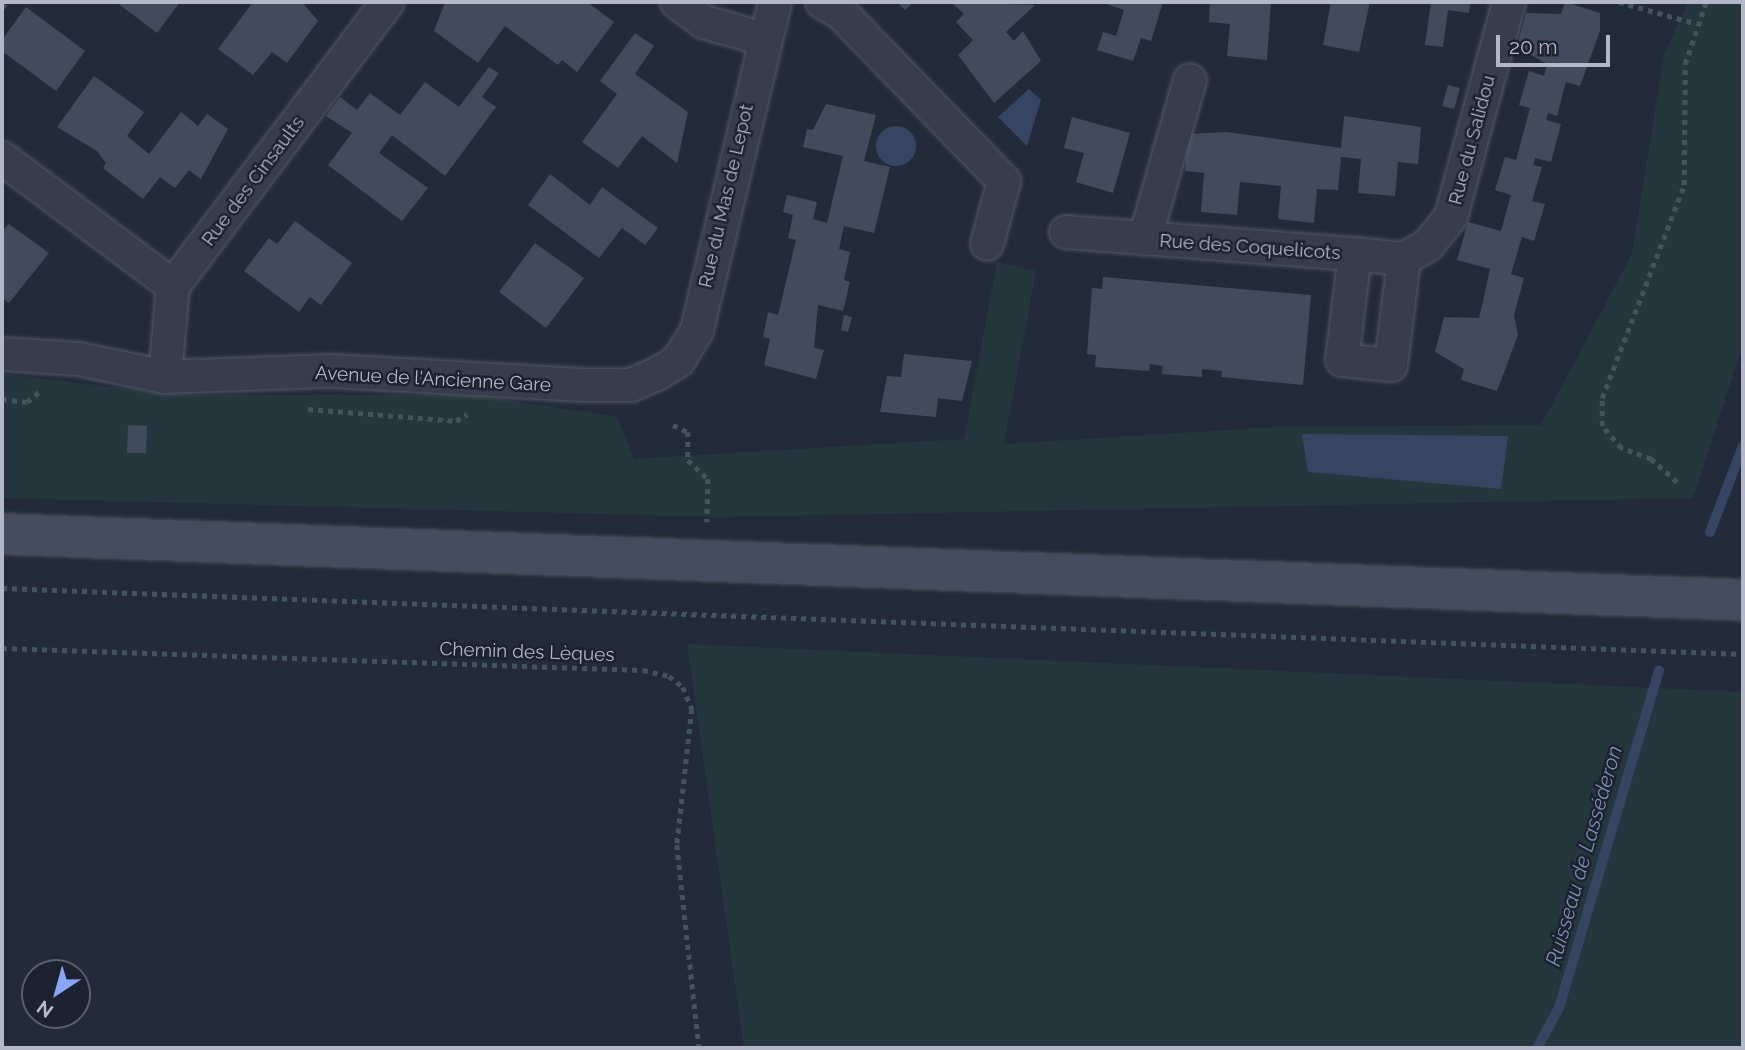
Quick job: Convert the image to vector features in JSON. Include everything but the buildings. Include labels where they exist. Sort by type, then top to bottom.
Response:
[{"type":"main road","points":[[2,534],[1743,600]]},
{"type":"street","name":"Rue des Cinsaults","points":[[173,286],[388,2]]},
{"type":"street","points":[[677,2],[704,22],[764,39]]},
{"type":"street","name":"Rue du Mas de Lepot","points":[[655,375],[678,361],[697,330],[764,39],[775,2]]},
{"type":"street","points":[[822,2],[842,14],[1004,181],[987,244]]},
{"type":"street","name":"Rue du Salidou","points":[[1404,259],[1428,245],[1451,218],[1509,2]]},
{"type":"street","name":"Rue des Coquelicots","points":[[1145,239],[1191,80]]},
{"type":"street","points":[[2,158],[173,286],[165,377]]},
{"type":"street","name":"Rue des Coquelicots","points":[[1066,232],[1355,254],[1404,259],[1391,365],[1342,360],[1355,254]]},
{"type":"street","name":"Avenue de l'Ancienne Gare","points":[[2,354],[79,359],[165,377],[332,371],[585,385],[631,385],[655,375]]},
{"type":"path","points":[[2,8],[6,2]]},
{"type":"path","points":[[1619,2],[1694,23]]},
{"type":"path","points":[[1677,482],[1651,459],[1621,447],[1602,426],[1602,398],[1684,184],[1685,64],[1694,23],[1706,2]]},
{"type":"path","points":[[2,399],[27,402],[48,386]]},
{"type":"path","points":[[296,404],[321,414],[456,421],[476,409]]},
{"type":"path","points":[[673,425],[688,432],[688,460],[708,478],[699,561]]},
{"type":"path","points":[[2,588],[1743,654]]},
{"type":"path","name":"Chemin des Lèques","points":[[2,648],[643,670],[668,676],[683,687],[692,709],[677,845],[699,1048]]},
{"type":"shaded area","points":[[1688,2],[1743,2],[1743,345],[1693,498],[718,517],[2,498],[2,374],[183,395],[474,395],[618,417],[634,459],[964,439],[997,262],[1036,271],[1004,444],[1275,427],[1541,425],[1632,254],[1664,55]]},
{"type":"shaded area","points":[[687,644],[1743,692],[1743,1048],[744,1048]]},
{"type":"water","points":[[1029,89],[1041,100],[1027,146],[998,117]]},
{"type":"water","points":[[896,126],[904,127],[910,132],[915,138],[915,154],[910,160],[904,165],[896,166],[888,165],[882,160],[877,154],[876,146],[877,138],[882,132],[888,127]]},
{"type":"water","points":[[1302,434],[1508,436],[1501,489],[1308,472]]},
{"type":"waterway","name":"Ruisseau de Lasséderon","points":[[1710,532],[1743,446]]},
{"type":"waterway","name":"Ruisseau de Lasséderon","points":[[1537,1048],[1559,1008],[1659,670]]}]
